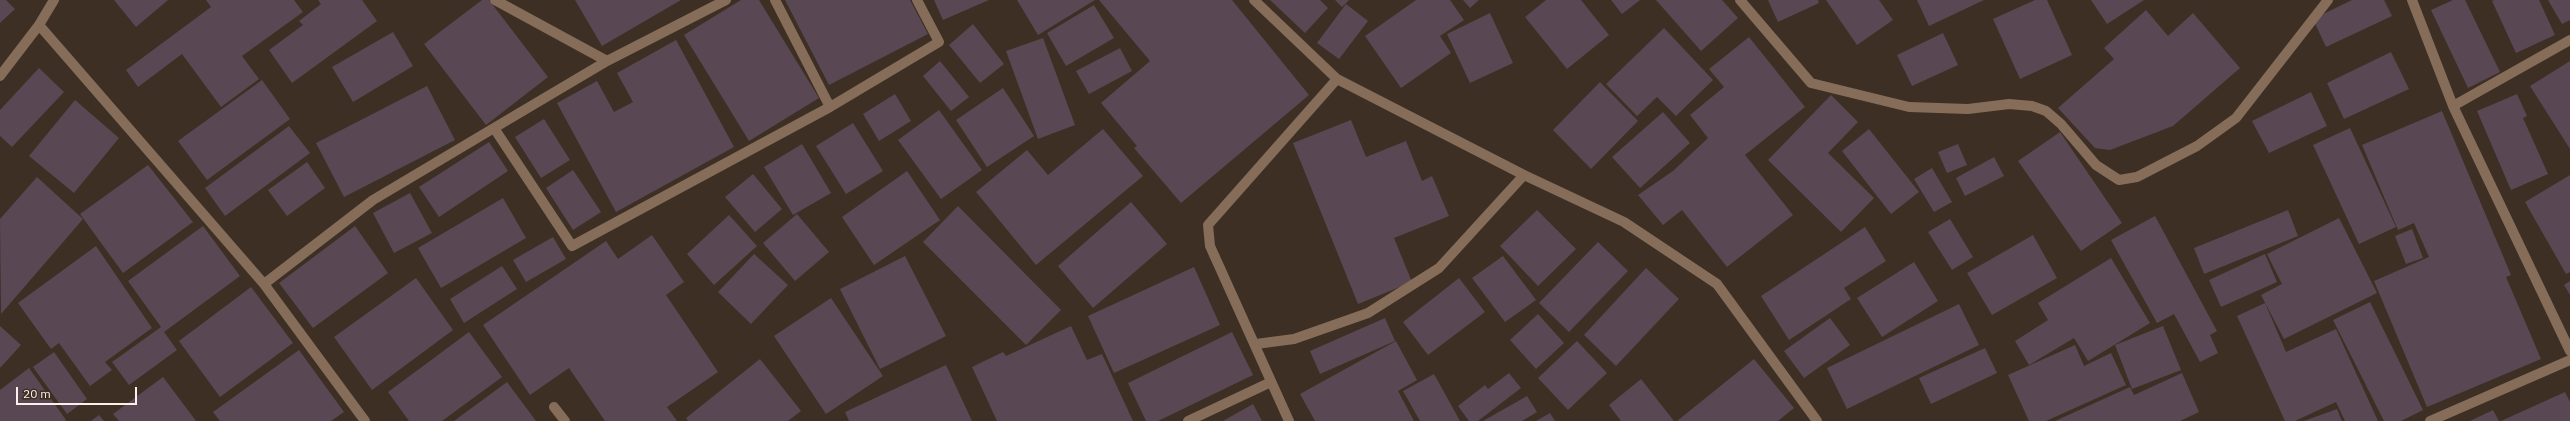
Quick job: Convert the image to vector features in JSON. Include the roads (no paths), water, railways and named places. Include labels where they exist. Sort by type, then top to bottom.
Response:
[{"type":"street","points":[[0,76],[39,25],[54,0]]},
{"type":"street","points":[[495,0],[606,61]]},
{"type":"street","points":[[264,284],[372,200],[606,61],[726,0]]},
{"type":"street","points":[[775,0],[830,107]]},
{"type":"street","points":[[494,128],[572,246],[830,107],[939,42],[917,0]]},
{"type":"street","points":[[1254,0],[1337,79],[1524,176],[1624,222],[1717,284],[1817,421]]},
{"type":"street","points":[[1740,0],[1811,83],[1909,107],[1968,109],[2009,104],[2032,106],[2046,111],[2061,124],[2096,166],[2119,180],[2136,177],[2197,146],[2236,118],[2328,0]]},
{"type":"street","points":[[2412,0],[2453,106],[2570,351]]},
{"type":"street","points":[[39,25],[264,284],[365,421]]},
{"type":"street","points":[[2453,106],[2570,40]]},
{"type":"street","points":[[1289,421],[1256,344],[1210,246],[1208,226],[1337,79]]},
{"type":"street","points":[[1256,344],[1294,339],[1368,313],[1439,268],[1524,176]]},
{"type":"street","points":[[2430,421],[2570,360]]},
{"type":"street","points":[[1188,421],[1271,382]]},
{"type":"street","points":[[554,407],[565,421]]}]
